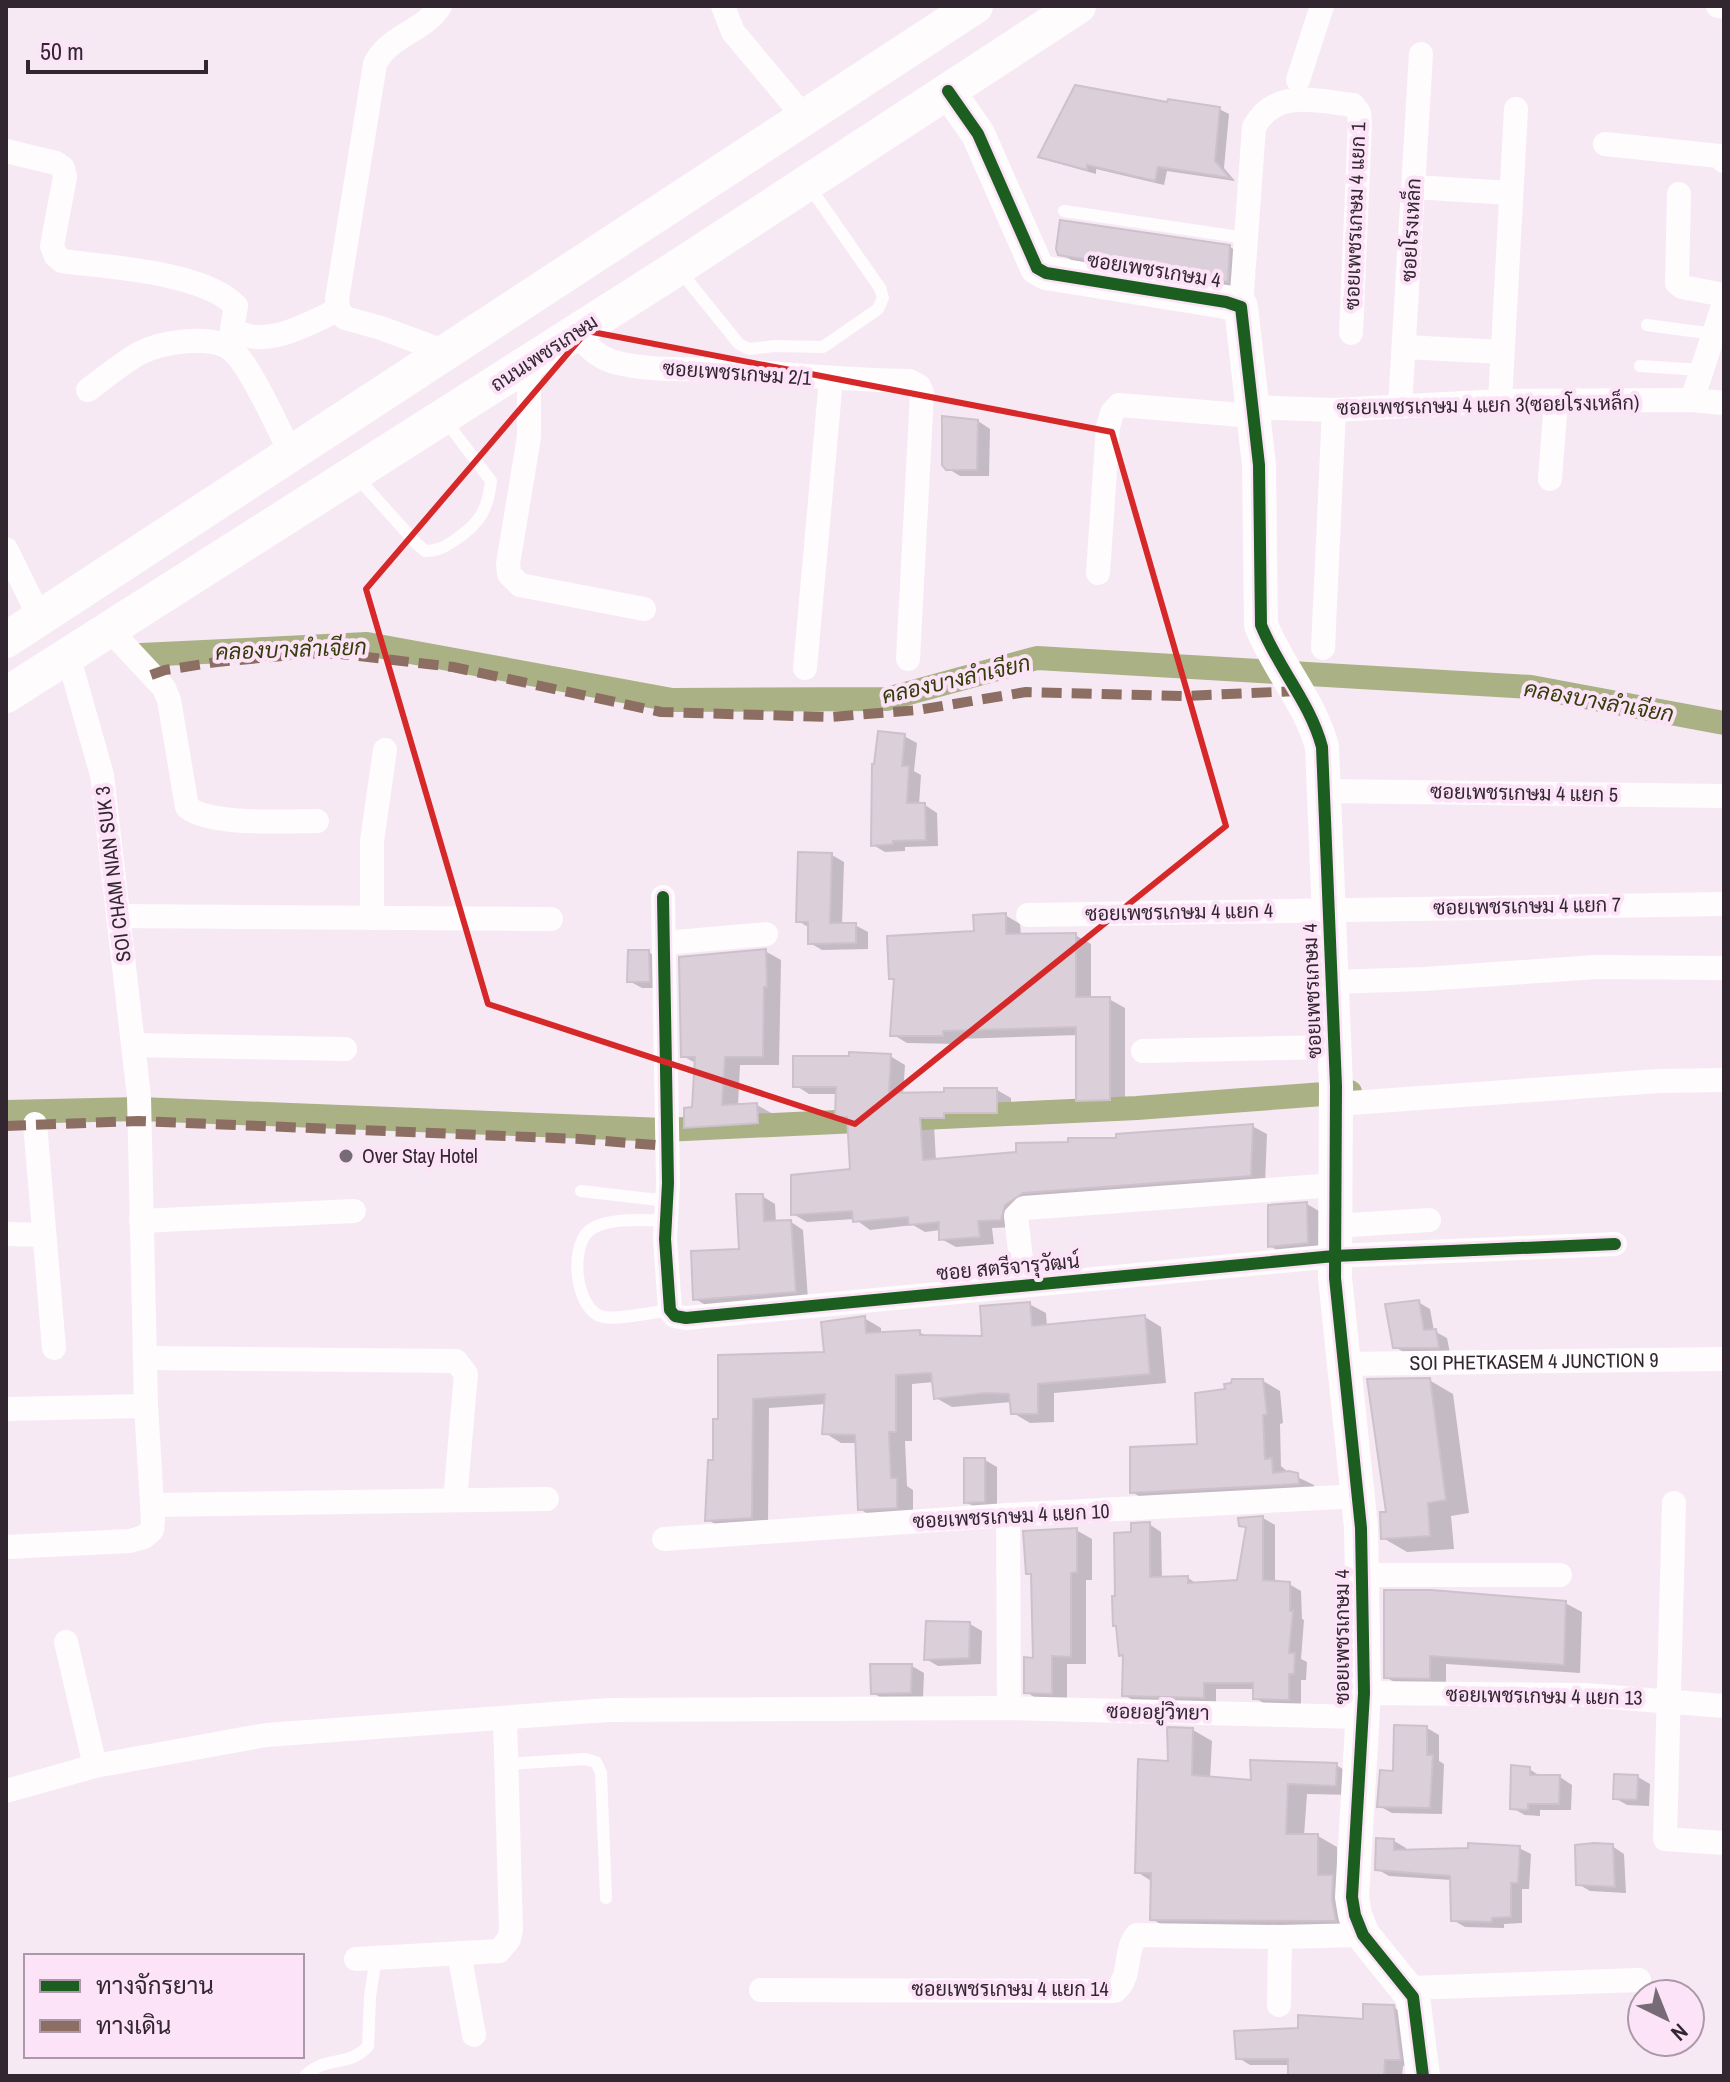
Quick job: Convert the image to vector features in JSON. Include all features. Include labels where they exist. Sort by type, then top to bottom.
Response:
[{"type":"main road","name":"ถนนเพชรเกษม","points":[[6,695],[808,184],[1078,6]]},
{"type":"main road","points":[[6,640],[805,118],[967,8]]},
{"type":"street","points":[[440,6],[423,25],[387,46],[375,64],[337,299],[338,310],[345,318],[446,352]]},
{"type":"street","points":[[723,6],[733,32],[805,118]]},
{"type":"street","points":[[1298,80],[1322,6]]},
{"type":"street","name":"ซอยโรงเหล็ก","points":[[1400,406],[1421,54]]},
{"type":"street","name":"ซอยเพชรเกษม 4","points":[[948,91],[978,134],[1037,268],[1046,273],[1241,307],[1259,465],[1261,625],[1316,724],[1322,747],[1336,1096],[1334,1241],[1342,1364],[1358,1496],[1362,1575],[1362,1705],[1352,1897],[1363,1935],[1408,1988],[1415,2004],[1423,2076]]},
{"type":"street","name":"ซอยเพชรเกษม 4 แยก 1","points":[[1241,307],[1254,127],[1260,116],[1266,109],[1292,99],[1353,105],[1359,113],[1360,123],[1351,333]]},
{"type":"street","points":[[1500,401],[1516,109]]},
{"type":"street","points":[[1605,144],[1719,156],[1724,161]]},
{"type":"street","points":[[6,151],[56,163],[63,168],[65,177],[52,246],[62,261],[160,275],[208,288],[230,299],[236,306],[232,328],[236,332],[260,338],[302,326],[338,310]]},
{"type":"street","points":[[1414,187],[1511,193]]},
{"type":"street","points":[[1679,194],[1677,283],[1682,287],[1724,295]]},
{"type":"street","points":[[1692,400],[1724,303]]},
{"type":"street","name":"ซอยเพชรเกษม 2/1","points":[[576,333],[594,353],[633,366],[909,381],[919,386],[922,393],[908,659]]},
{"type":"street","points":[[88,390],[140,353],[168,344],[217,341],[233,351],[245,366],[291,453]]},
{"type":"street","points":[[1405,347],[1502,352]]},
{"type":"street","points":[[529,363],[529,437],[508,564],[509,574],[520,585],[644,609]]},
{"type":"street","points":[[805,668],[831,379]]},
{"type":"street","name":"ซอยเพชรเกษม 4 แยก 3(ซอยโรงเหล็ก)","points":[[1098,573],[1108,427],[1112,413],[1119,405],[1253,411],[1500,401],[1692,400],[1724,403]]},
{"type":"street","points":[[1550,479],[1556,401]]},
{"type":"street","points":[[1323,648],[1334,410]]},
{"type":"street","points":[[6,549],[40,618]]},
{"type":"street","points":[[109,629],[164,688],[169,700],[187,807],[199,815],[247,820],[317,821]]},
{"type":"street","name":"SOI CHAM NIAN SUK 3","points":[[68,655],[102,775],[133,1045],[139,1107],[146,1406],[154,1505]]},
{"type":"street","points":[[372,918],[372,841],[385,750]]},
{"type":"street","name":"ซอยเพชรเกษม 4 แยก 5","points":[[1324,791],[1724,796]]},
{"type":"street","points":[[663,897],[667,1108],[665,1239],[678,1314]]},
{"type":"street","name":"ซอยเพชรเกษม 4 แยก 7","points":[[1329,910],[1724,904]]},
{"type":"street","name":"ซอยเพชรเกษม 4 แยก 4","points":[[1028,915],[1329,910]]},
{"type":"street","points":[[118,916],[551,919]]},
{"type":"street","points":[[664,943],[766,934]]},
{"type":"street","points":[[1332,982],[1596,967],[1724,968]]},
{"type":"street","points":[[133,1045],[345,1049]]},
{"type":"street","points":[[1143,1051],[1334,1047]]},
{"type":"street","points":[[1336,1096],[1724,1080]]},
{"type":"street","points":[[35,1124],[54,1348]]},
{"type":"street","points":[[1024,1285],[1016,1216],[1024,1208],[1334,1185]]},
{"type":"street","points":[[141,1221],[354,1211]]},
{"type":"street","points":[[1334,1241],[1429,1220]]},
{"type":"street","points":[[6,1234],[44,1235]]},
{"type":"street","points":[[1334,1241],[1615,1244]]},
{"type":"street","name":"ซอย สตรีจารุวัฒน์","points":[[678,1314],[1024,1285],[1334,1241]]},
{"type":"street","points":[[146,1358],[456,1361],[466,1374],[455,1500]]},
{"type":"street","name":"SOI PHETKASEM 4 JUNCTION 9","points":[[1342,1364],[1724,1359]]},
{"type":"street","points":[[6,1409],[146,1406]]},
{"type":"street","name":"ซอยเพชรเกษม 4 แยก 10","points":[[664,1539],[1008,1515],[1358,1496]]},
{"type":"street","points":[[6,1547],[130,1541],[144,1537],[152,1530],[154,1505],[547,1499]]},
{"type":"street","points":[[1674,1503],[1665,1839],[1724,1843]]},
{"type":"street","points":[[1008,1515],[1009,1708]]},
{"type":"street","points":[[1362,1575],[1560,1575]]},
{"type":"street","points":[[66,1642],[95,1766]]},
{"type":"street","name":"ซอยเพชรเกษม 4 แยก 13","points":[[1362,1705],[1585,1695],[1724,1706]]},
{"type":"street","name":"ซอยอยู่วิทยา","points":[[6,1791],[95,1766],[266,1735],[608,1710],[1362,1705]]},
{"type":"street","points":[[366,1958],[499,1951],[509,1939],[505,1718]]},
{"type":"street","name":"ซอยเพชรเกษม 4 แยก 14","points":[[761,1990],[1115,1991],[1126,1976],[1131,1942],[1137,1935],[1363,1935]]},
{"type":"street","points":[[1279,2005],[1280,1937]]},
{"type":"street","points":[[459,1953],[474,2035]]},
{"type":"street","points":[[1408,1988],[1626,1980]]},
{"type":"lane","points":[[677,268],[739,344],[749,349],[823,347],[845,333],[878,309],[883,298],[880,288],[808,184]]},
{"type":"lane","points":[[1064,211],[1246,238]]},
{"type":"lane","points":[[1647,325],[1714,334]]},
{"type":"lane","points":[[1640,366],[1702,370]]},
{"type":"lane","points":[[355,474],[425,551],[438,551],[459,538],[482,516],[491,481],[443,417]]},
{"type":"lane","points":[[581,1191],[666,1211]]},
{"type":"lane","points":[[666,1211],[591,1228],[581,1241],[577,1264],[582,1298],[594,1313],[606,1318],[678,1314]]},
{"type":"lane","points":[[506,1764],[585,1759],[596,1762],[601,1773],[606,1898]]},
{"type":"lane","points":[[305,2076],[318,2064],[352,2059],[368,2046],[370,1997],[366,1958]]},
{"type":"highlighted area","points":[[587,331],[1112,432],[1226,826],[855,1124],[488,1004],[366,589]]},
{"type":"building","points":[[1075,85],[1167,102],[1168,99],[1220,107],[1215,161],[1230,178],[1158,167],[1155,181],[1087,165],[1087,170],[1038,157]]},
{"type":"building","points":[[1060,220],[1230,245],[1228,282],[1058,255]]},
{"type":"building","points":[[942,416],[978,420],[977,470],[946,470],[942,465]]},
{"type":"building","points":[[878,731],[905,734],[902,766],[909,766],[907,803],[925,803],[926,840],[893,841],[893,844],[871,846],[872,764]]},
{"type":"building","points":[[798,852],[832,853],[830,923],[856,923],[856,943],[808,944],[808,922],[796,922]]},
{"type":"building","points":[[1006,913],[1006,934],[1076,933],[1076,997],[1110,997],[1110,1100],[1076,1101],[1076,1027],[943,1031],[943,1036],[890,1036],[894,979],[889,979],[887,936],[974,931],[973,915]]},
{"type":"building","points":[[766,949],[763,1057],[725,1057],[722,1105],[757,1103],[758,1123],[684,1128],[684,1108],[692,1107],[695,1057],[681,1057],[679,957]]},
{"type":"building","points":[[628,950],[649,950],[650,982],[627,982]]},
{"type":"building","points":[[849,1052],[891,1054],[889,1093],[944,1092],[944,1088],[997,1088],[997,1113],[944,1113],[944,1118],[920,1118],[923,1160],[1016,1152],[1016,1143],[1068,1142],[1068,1138],[1116,1138],[1116,1134],[1253,1124],[1251,1176],[1023,1193],[1005,1205],[1001,1220],[978,1221],[980,1237],[939,1240],[939,1222],[909,1225],[908,1217],[853,1222],[852,1211],[791,1215],[791,1175],[850,1169],[847,1117],[835,1117],[836,1087],[793,1087],[793,1056],[849,1056]]},
{"type":"building","points":[[736,1194],[763,1194],[764,1221],[791,1220],[796,1292],[693,1300],[691,1251],[739,1249]]},
{"type":"building","points":[[1307,1202],[1308,1243],[1268,1247],[1268,1205]]},
{"type":"building","points":[[1419,1300],[1424,1330],[1436,1329],[1439,1348],[1393,1348],[1385,1304]]},
{"type":"building","points":[[1030,1302],[1032,1326],[1145,1315],[1150,1374],[1038,1384],[1038,1414],[1011,1414],[1009,1394],[985,1393],[934,1399],[931,1373],[896,1375],[896,1432],[889,1432],[891,1478],[897,1478],[897,1508],[858,1510],[855,1435],[822,1434],[825,1394],[753,1399],[752,1518],[705,1521],[708,1460],[713,1460],[713,1419],[718,1419],[718,1355],[824,1352],[821,1322],[865,1316],[866,1333],[920,1330],[920,1335],[982,1336],[980,1306]]},
{"type":"building","points":[[1430,1378],[1446,1500],[1428,1503],[1430,1536],[1381,1539],[1380,1512],[1386,1512],[1367,1379]]},
{"type":"building","points":[[1232,1379],[1263,1379],[1267,1414],[1263,1415],[1265,1459],[1272,1458],[1273,1473],[1298,1473],[1299,1484],[1130,1493],[1130,1447],[1197,1444],[1195,1393],[1225,1389],[1224,1384],[1231,1383]]},
{"type":"building","points":[[964,1458],[985,1458],[985,1502],[964,1503]]},
{"type":"building","points":[[1263,1516],[1263,1580],[1290,1582],[1290,1611],[1293,1611],[1289,1653],[1295,1653],[1294,1674],[1289,1674],[1289,1700],[1253,1699],[1253,1683],[1204,1683],[1204,1698],[1122,1696],[1123,1655],[1119,1656],[1116,1626],[1113,1626],[1114,1533],[1131,1532],[1131,1523],[1150,1522],[1150,1577],[1188,1576],[1188,1583],[1237,1580],[1246,1527],[1239,1526],[1238,1518]]},
{"type":"building","points":[[1077,1528],[1077,1572],[1071,1573],[1071,1657],[1052,1656],[1052,1694],[1024,1693],[1024,1657],[1033,1658],[1031,1574],[1026,1574],[1023,1531]]},
{"type":"building","points":[[1384,1590],[1431,1590],[1566,1601],[1564,1665],[1430,1656],[1430,1679],[1384,1678]]},
{"type":"building","points":[[926,1621],[970,1622],[969,1658],[924,1660]]},
{"type":"building","points":[[870,1664],[912,1664],[911,1693],[871,1694]]},
{"type":"building","points":[[1394,1725],[1427,1726],[1427,1755],[1433,1755],[1430,1808],[1377,1807],[1380,1770],[1393,1771]]},
{"type":"building","points":[[1167,1727],[1193,1728],[1192,1775],[1251,1780],[1250,1760],[1337,1763],[1336,1786],[1288,1784],[1286,1834],[1318,1834],[1318,1875],[1333,1875],[1332,1900],[1336,1921],[1150,1920],[1151,1873],[1135,1873],[1138,1759],[1168,1761]]},
{"type":"building","points":[[1511,1765],[1530,1767],[1530,1775],[1560,1775],[1559,1804],[1528,1804],[1528,1810],[1510,1809]]},
{"type":"building","points":[[1614,1774],[1638,1775],[1637,1800],[1613,1799]]},
{"type":"building","points":[[1376,1838],[1394,1839],[1394,1850],[1468,1848],[1468,1843],[1520,1846],[1518,1883],[1511,1883],[1511,1917],[1492,1918],[1492,1922],[1451,1921],[1450,1876],[1375,1870]]},
{"type":"building","points":[[1613,1844],[1615,1887],[1576,1885],[1575,1845]]},
{"type":"building","points":[[1363,2004],[1394,2005],[1401,2060],[1385,2060],[1384,2076],[1288,2076],[1288,2059],[1236,2059],[1234,2031],[1298,2028],[1298,2015],[1363,2019]]},
{"type":"waterway","name":"คลองบางลำเจียก","points":[[141,655],[367,644],[672,700],[887,699],[1037,658],[1531,687],[1724,723]]},
{"type":"waterway","points":[[6,1112],[140,1109],[664,1130],[1137,1108],[1350,1092]]},
{"type":"marked path","points":[[151,675],[217,662],[314,653],[341,654],[453,667],[661,712],[830,717],[918,710],[1026,692],[1184,696],[1297,691]]},
{"type":"marked path","points":[[6,1126],[138,1121],[580,1139],[667,1146]]},
{"type":"cycle path","points":[[948,91],[978,134],[1037,268],[1046,273],[1241,307],[1259,465],[1261,625],[1310,715],[1322,747],[1336,1086],[1335,1278],[1361,1528],[1364,1693],[1352,1897],[1363,1935],[1413,1997],[1423,2076]]},
{"type":"cycle path","points":[[663,897],[668,1183],[665,1239],[670,1310],[675,1316],[686,1318],[1334,1256],[1615,1244]]},
{"type":"place","name":"Over Stay Hotel","points":[[346,1156]]}]
